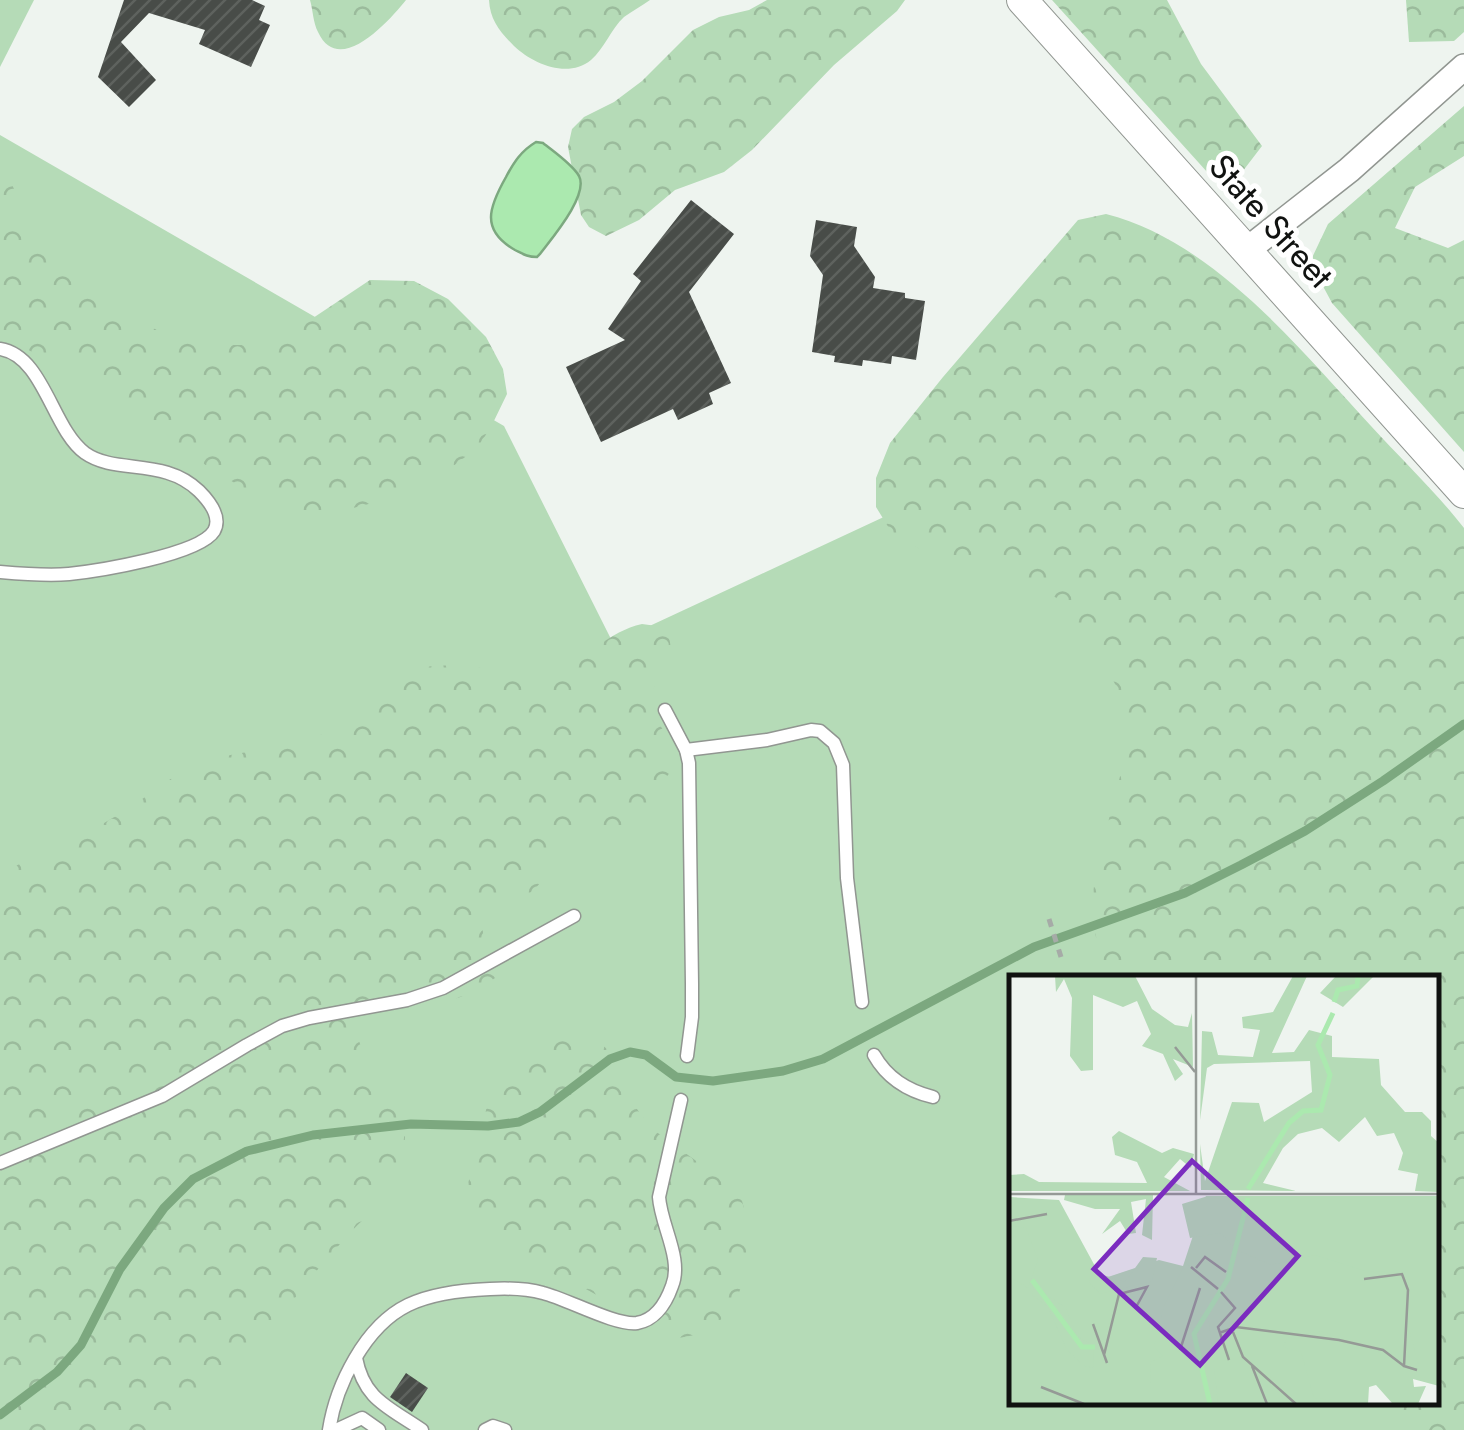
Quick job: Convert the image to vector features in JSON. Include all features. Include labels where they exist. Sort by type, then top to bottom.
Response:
[{"type":"street","name":"State Street","points":[[1022,0],[1464,493]]},
{"type":"street","points":[[1247,250],[1363,158],[1464,67]]},
{"type":"lane","points":[[0,349],[16,355],[28,366],[84,453],[179,477],[196,487],[217,520],[214,531],[200,543],[168,555],[70,574],[0,572]]},
{"type":"lane","points":[[665,710],[690,763],[692,1017],[687,1056]]},
{"type":"lane","points":[[686,750],[768,740],[811,730],[820,731],[834,743],[843,766],[847,878],[862,1002]]},
{"type":"lane","points":[[0,1163],[162,1096],[282,1026],[407,1000],[444,988],[574,916]]},
{"type":"lane","points":[[874,1055],[896,1081],[933,1098]]},
{"type":"lane","points":[[379,1430],[362,1418],[332,1430],[336,1397],[356,1358],[377,1330],[395,1312],[422,1300],[470,1290],[521,1288],[626,1323],[652,1318],[673,1285],[676,1272],[659,1197],[681,1100]]},
{"type":"lane","points":[[356,1358],[368,1392],[422,1430]]},
{"type":"lane","points":[[486,1430],[494,1426],[505,1430]]},
{"type":"path","points":[[1049,919],[1061,957]]},
{"type":"green space","points":[[0,0],[34,0],[0,67]]},
{"type":"green space","points":[[310,0],[406,0],[364,41],[338,49],[327,45],[318,32]]},
{"type":"green space","points":[[489,0],[650,0],[624,17],[591,60],[582,66],[562,69],[541,63],[514,46],[491,14]]},
{"type":"green space","points":[[767,0],[905,0],[834,65],[752,150],[724,172],[675,190],[639,220],[606,236],[589,227],[581,215],[568,147],[572,129],[584,117],[614,102],[642,81],[693,30]]},
{"type":"green space","points":[[1052,0],[1167,0],[1201,64],[1262,146],[1226,193]]},
{"type":"green space","points":[[1406,0],[1464,0],[1464,32],[1454,41],[1409,42]]},
{"type":"green space","points":[[1464,106],[1464,156],[1415,187],[1395,228],[1448,248],[1464,240],[1464,452],[1332,303],[1310,262],[1328,224]]},
{"type":"green space","points":[[0,135],[504,426],[613,643],[931,495],[1464,538],[1464,1430],[0,1430]]},
{"type":"green space","points":[[0,149],[19,204],[39,239],[70,277],[114,314],[163,332],[229,345],[266,345],[370,280],[414,281],[448,299],[486,337],[503,369],[507,394],[491,427],[477,448],[440,476],[380,501],[334,513],[296,511],[258,497],[154,430],[83,370],[0,337]]},
{"type":"green space","points":[[1106,214],[1145,228],[1218,272],[1284,332],[1464,528],[1464,1430],[1408,1430],[1381,1405],[1439,1405],[1439,975],[1104,975],[1091,912],[1096,869],[1124,761],[1125,703],[1095,646],[1058,599],[1022,575],[922,550],[892,533],[876,507],[876,478],[890,443],[1078,220]]},
{"type":"green space","points":[[642,624],[664,627],[669,640],[668,660],[651,698],[654,715],[674,746],[677,759],[649,798],[651,817],[643,833],[622,839],[570,833],[553,840],[545,873],[536,887],[516,900],[491,907],[482,918],[483,933],[507,959],[507,969],[480,987],[438,1003],[384,996],[357,1004],[355,1024],[359,1041],[396,1103],[403,1119],[404,1142],[378,1202],[304,1286],[265,1345],[198,1396],[166,1430],[0,1430],[0,874],[69,843],[192,767],[325,733],[384,686],[411,671],[442,665],[523,672],[555,668]]},
{"type":"green space","points":[[563,1029],[589,1033],[608,1050],[620,1086],[651,1128],[725,1182],[742,1201],[749,1225],[739,1293],[723,1318],[700,1334],[668,1340],[646,1333],[618,1307],[577,1284],[509,1255],[484,1234],[468,1210],[467,1188],[488,1102],[505,1069],[533,1041]]},
{"type":"shaded area","points":[[536,142],[543,143],[567,163],[581,184],[568,216],[537,257],[523,254],[504,242],[496,234],[491,217],[495,198],[512,166]]},
{"type":"building","points":[[124,0],[252,0],[265,6],[259,20],[270,25],[251,67],[199,44],[205,30],[149,13],[121,42],[156,80],[129,107],[98,77]]},
{"type":"building","points":[[691,200],[734,234],[689,292],[731,383],[709,393],[713,404],[678,420],[673,409],[601,442],[566,367],[625,340],[608,329],[641,281],[633,274]]},
{"type":"building","points":[[816,220],[857,227],[854,246],[875,277],[873,288],[925,301],[916,360],[892,356],[891,364],[863,360],[862,366],[834,362],[835,356],[812,352],[823,275],[810,256]]},
{"type":"building","points":[[406,1373],[428,1388],[412,1412],[390,1397]]},
{"type":"waterway","points":[[0,1415],[57,1372],[81,1345],[120,1269],[164,1208],[193,1179],[247,1151],[313,1135],[411,1124],[488,1126],[519,1122],[540,1112],[610,1059],[630,1052],[646,1055],[676,1077],[713,1081],[783,1071],[823,1059],[1034,947],[1185,893],[1241,865],[1305,831],[1464,724]]}]
